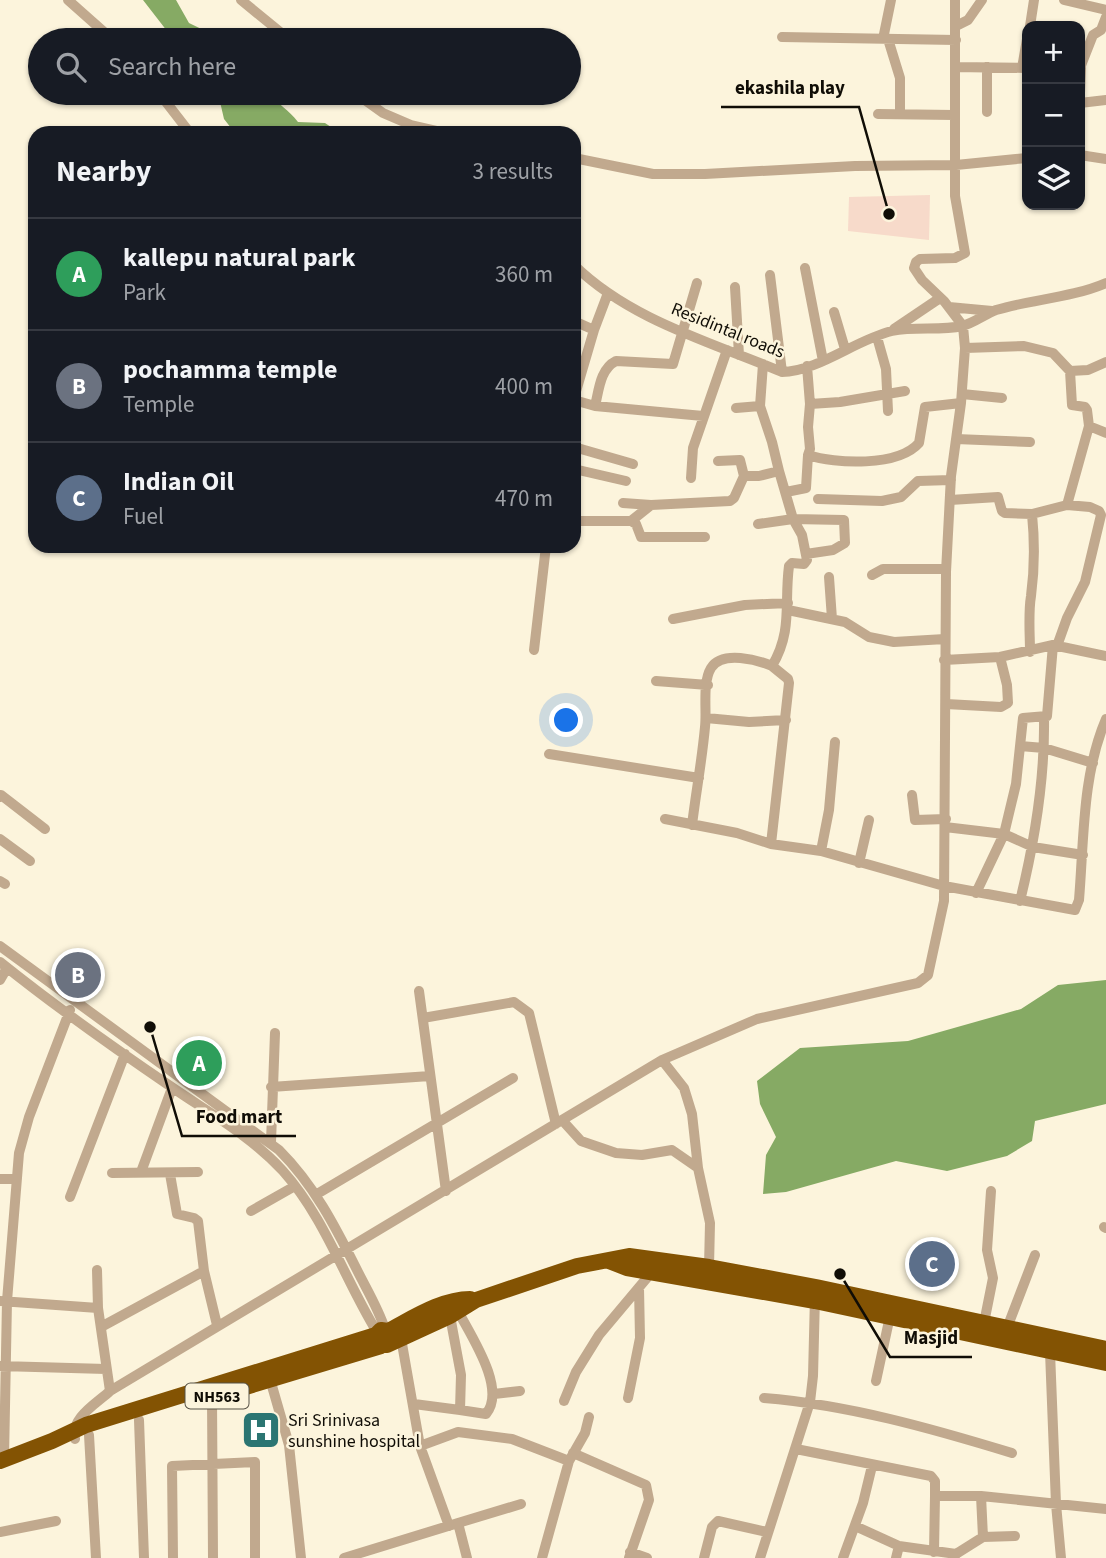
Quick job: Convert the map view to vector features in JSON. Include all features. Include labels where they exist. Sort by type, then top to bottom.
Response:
[{"type":"highway","name":"NH563","points":[[79,1435],[454,1313],[476,1300],[577,1266],[629,1256],[709,1267],[890,1316],[1106,1363]]},
{"type":"highway","name":"NH563","points":[[610,1261],[651,1273],[815,1294],[984,1323],[1106,1349]]},
{"type":"highway","name":"NH563","points":[[2,1460],[52,1441],[139,1420],[270,1379],[386,1336],[436,1308],[462,1299],[476,1300]]},
{"type":"street","points":[[68,0],[100,28]]},
{"type":"street","points":[[241,0],[275,28]]},
{"type":"street","points":[[891,0],[886,39],[900,78],[900,113]]},
{"type":"street","points":[[96,1558],[77,1420],[110,1391],[662,1060],[757,1019],[918,983],[928,975],[944,901],[946,569],[951,480],[965,348],[963,326],[914,268],[920,259],[955,258],[965,253],[956,208],[955,0]]},
{"type":"street","points":[[956,26],[968,20],[982,0]]},
{"type":"street","points":[[1031,21],[1034,0]]},
{"type":"street","points":[[1064,0],[1106,10]]},
{"type":"street","points":[[1085,55],[1093,34],[1103,31],[1106,17]]},
{"type":"street","points":[[782,37],[956,40]]},
{"type":"street","points":[[955,67],[1022,68]]},
{"type":"street","points":[[987,67],[987,112]]},
{"type":"street","points":[[1085,102],[1106,100]]},
{"type":"street","points":[[168,105],[185,126]]},
{"type":"street","points":[[372,105],[383,113],[415,126]]},
{"type":"street","points":[[878,114],[954,115]]},
{"type":"street","points":[[1085,156],[1106,159]]},
{"type":"street","points":[[581,159],[653,174],[705,174],[855,166],[956,165],[1022,158]]},
{"type":"street","points":[[805,268],[823,360]]},
{"type":"street","name":"Residintal roads","points":[[581,272],[608,293],[683,332],[782,372],[807,366],[892,331],[963,326]]},
{"type":"street","points":[[770,275],[782,372]]},
{"type":"street","points":[[581,282],[590,281]]},
{"type":"street","points":[[596,406],[602,376],[616,360],[673,364],[697,283]]},
{"type":"street","points":[[963,326],[995,311],[1106,283]]},
{"type":"street","points":[[735,287],[739,355]]},
{"type":"street","points":[[581,368],[608,293]]},
{"type":"street","points":[[892,331],[940,298]]},
{"type":"street","points":[[949,307],[995,311]]},
{"type":"street","points":[[834,312],[845,349]]},
{"type":"street","points":[[581,324],[594,330]]},
{"type":"street","points":[[877,337],[886,369],[888,411]]},
{"type":"street","points":[[965,348],[1024,346],[1053,353],[1070,371],[1072,405],[1086,408],[1088,426],[1067,505]]},
{"type":"street","points":[[691,478],[692,452],[727,350]]},
{"type":"street","points":[[1070,371],[1088,370],[1106,362]]},
{"type":"street","points":[[763,364],[760,406],[793,519],[802,535],[807,560],[804,564],[792,563],[789,566],[786,636],[772,666]]},
{"type":"street","points":[[806,488],[810,449],[807,366]]},
{"type":"street","points":[[810,404],[841,402],[905,391]]},
{"type":"street","points":[[808,455],[824,460],[870,462],[905,452],[919,443],[925,407],[961,399],[1002,398]]},
{"type":"street","points":[[581,401],[596,406],[703,416]]},
{"type":"street","points":[[736,408],[760,406]]},
{"type":"street","points":[[1088,426],[1106,433]]},
{"type":"street","points":[[956,439],[1030,442]]},
{"type":"street","points":[[581,449],[633,464]]},
{"type":"street","points":[[623,503],[651,505],[730,501],[744,476],[740,460],[718,461]]},
{"type":"street","points":[[581,471],[626,481]]},
{"type":"street","points":[[744,476],[759,476],[779,471]]},
{"type":"street","points":[[806,488],[818,499],[881,501],[901,496],[918,481],[951,480]]},
{"type":"street","points":[[786,492],[806,488]]},
{"type":"street","points":[[950,500],[998,497],[1004,513],[1032,514],[1067,505],[1090,506],[1101,515],[1100,545],[1055,646],[1047,716],[1044,718],[1042,781],[1033,847],[1020,901]]},
{"type":"street","points":[[818,499],[818,520]]},
{"type":"street","points":[[631,521],[651,505]]},
{"type":"street","points":[[1030,652],[1030,597],[1036,564],[1032,514]]},
{"type":"street","points":[[758,524],[793,519],[844,520],[845,543],[833,550],[806,554]]},
{"type":"street","points":[[581,521],[631,521],[636,524],[641,537],[705,537]]},
{"type":"street","points":[[534,650],[545,553]]},
{"type":"street","points":[[872,575],[883,569],[946,569]]},
{"type":"street","points":[[829,578],[832,619]]},
{"type":"street","points":[[673,619],[745,605],[788,607],[845,622],[869,637],[894,642],[945,639]]},
{"type":"street","points":[[944,660],[1000,657],[1055,646],[1106,656]]},
{"type":"street","points":[[692,825],[712,667],[736,657],[758,660],[772,666],[788,679],[789,683],[771,844]]},
{"type":"street","points":[[946,704],[1001,707],[1008,703],[1000,657]]},
{"type":"street","points":[[656,681],[708,685]]},
{"type":"street","points":[[706,718],[749,722],[786,720]]},
{"type":"street","points":[[976,893],[1004,834],[1016,785],[1023,718],[1044,718]]},
{"type":"street","points":[[665,819],[771,844],[821,851],[944,886],[1075,910],[1079,900],[1084,824],[1093,763],[1106,719]]},
{"type":"street","points":[[821,851],[829,810],[835,742]]},
{"type":"street","points":[[1020,746],[1044,748],[1093,763]]},
{"type":"street","points":[[549,754],[699,778]]},
{"type":"street","points":[[0,797],[1,795],[45,829]]},
{"type":"street","points":[[912,795],[915,820],[1004,834],[1033,847],[1083,855]]},
{"type":"street","points":[[859,863],[869,820]]},
{"type":"street","points":[[0,839],[30,860]]},
{"type":"street","points":[[0,946],[271,1142],[317,1194],[342,1253],[351,1287],[386,1336],[414,1404],[420,1446],[467,1558]]},
{"type":"street","points":[[0,980],[4,965],[172,1088],[246,1137],[266,1154],[295,1186],[342,1253]]},
{"type":"street","points":[[419,991],[446,1191]]},
{"type":"street","points":[[2,1460],[5,1240],[19,1153],[29,1117],[75,1001]]},
{"type":"street","points":[[424,1018],[514,1002],[522,1006],[529,1013],[559,1122],[581,1141],[616,1153],[642,1155],[672,1150],[698,1168]]},
{"type":"street","points":[[271,1142],[275,1033]]},
{"type":"street","points":[[70,1197],[125,1054]]},
{"type":"street","points":[[662,1060],[684,1088],[692,1114],[698,1168],[710,1223],[709,1267]]},
{"type":"street","points":[[271,1087],[430,1076]]},
{"type":"street","points":[[317,1194],[513,1078]]},
{"type":"street","points":[[141,1172],[172,1088]]},
{"type":"street","points":[[112,1172],[198,1172]]},
{"type":"street","points":[[170,1174],[177,1214],[198,1221],[204,1271],[216,1325]]},
{"type":"street","points":[[0,1179],[15,1179]]},
{"type":"street","points":[[251,1211],[295,1186]]},
{"type":"street","points":[[984,1323],[993,1278],[987,1250],[991,1191]]},
{"type":"street","points":[[1007,1328],[1035,1255]]},
{"type":"street","points":[[96,1270],[98,1308],[110,1391]]},
{"type":"street","points":[[101,1327],[204,1271]]},
{"type":"street","points":[[564,1401],[576,1372],[599,1335],[651,1273]]},
{"type":"street","points":[[628,1398],[640,1338],[639,1288]]},
{"type":"street","points":[[760,1558],[810,1402],[815,1294]]},
{"type":"street","points":[[3,1301],[98,1308]]},
{"type":"street","points":[[414,1404],[486,1414],[489,1410],[494,1394],[488,1372],[454,1313]]},
{"type":"street","points":[[454,1313],[461,1375],[456,1410],[458,1432]]},
{"type":"street","points":[[876,1381],[890,1316]]},
{"type":"street","points":[[1050,1352],[1056,1504],[1061,1558]]},
{"type":"street","points":[[3,1366],[106,1369]]},
{"type":"street","points":[[270,1379],[289,1445],[301,1558]]},
{"type":"street","points":[[494,1394],[520,1391]]},
{"type":"street","points":[[212,1397],[213,1558]]},
{"type":"street","points":[[764,1398],[810,1402],[926,1426],[1012,1452]]},
{"type":"street","points":[[542,1558],[571,1457],[585,1433],[589,1417]]},
{"type":"street","points":[[139,1420],[144,1558]]},
{"type":"street","points":[[420,1446],[458,1432],[512,1439],[571,1457],[646,1485],[649,1500],[629,1555],[647,1558]]},
{"type":"street","points":[[796,1449],[931,1476],[935,1481],[934,1552]]},
{"type":"street","points":[[173,1558],[172,1466],[255,1462],[255,1558]]},
{"type":"street","points":[[843,1558],[872,1466]]},
{"type":"street","points":[[935,1496],[981,1496],[1106,1509]]},
{"type":"street","points":[[981,1496],[983,1537]]},
{"type":"street","points":[[344,1558],[521,1504]]},
{"type":"street","points":[[0,1532],[57,1521]]},
{"type":"street","points":[[704,1558],[712,1528],[718,1521],[767,1532]]},
{"type":"street","points":[[855,1526],[899,1546],[955,1556],[983,1537],[1015,1536]]},
{"type":"street","points":[[895,1558],[899,1546]]},
{"type":"shaded area","points":[[143,0],[176,0],[189,23],[199,28],[165,28]]},
{"type":"shaded area","points":[[221,105],[281,105],[298,122],[325,123],[330,126],[230,126],[224,119]]},
{"type":"shaded area","points":[[930,195],[929,240],[848,231],[849,197]]},
{"type":"shaded area","points":[[1106,980],[1106,1104],[1035,1121],[1032,1141],[1007,1156],[947,1171],[896,1161],[786,1192],[763,1194],[766,1155],[776,1137],[760,1104],[757,1081],[800,1048],[908,1041],[1021,1009],[1058,985]]},
{"type":"place","name":"ekashila play","points":[[889,214]]},
{"type":"place","name":"pochamma temple","points":[[78,975]]},
{"type":"place","name":"Food mart","points":[[150,1027]]},
{"type":"place","name":"kallepu natural park","points":[[199,1063]]},
{"type":"place","name":"Indian Oil","points":[[932,1264]]},
{"type":"place","name":"Masjid","points":[[840,1274]]},
{"type":"place","name":"Sri Srinivasa sunshine hospital","points":[[261,1430]]}]
